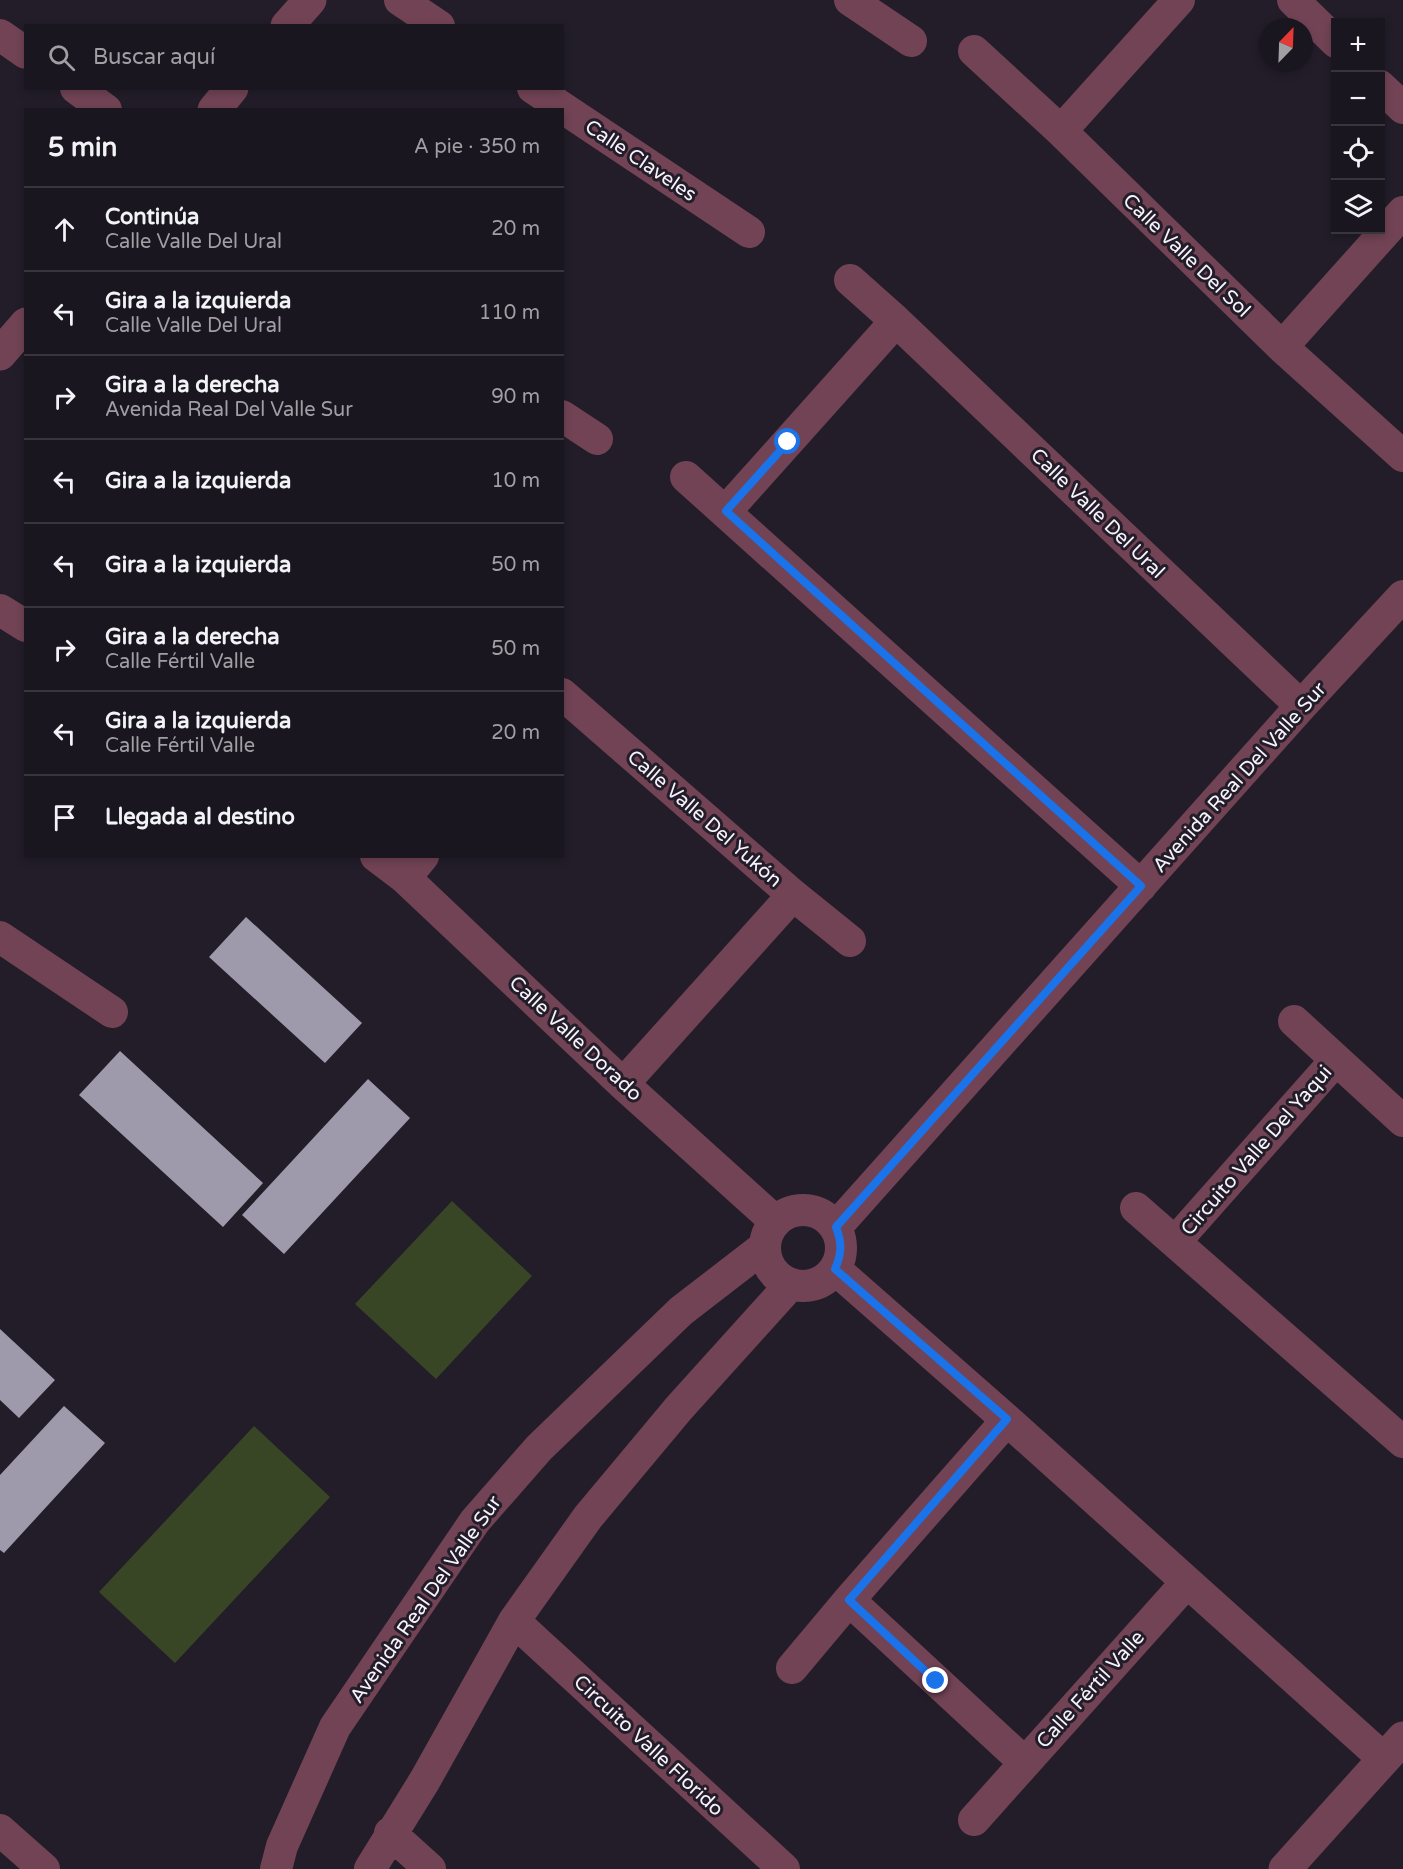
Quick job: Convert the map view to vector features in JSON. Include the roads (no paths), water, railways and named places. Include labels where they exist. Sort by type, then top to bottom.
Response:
[{"type":"street","points":[[289,24],[310,0]]},
{"type":"street","points":[[400,0],[436,24]]},
{"type":"street","points":[[850,0],[911,41]]},
{"type":"street","points":[[1061,131],[1179,0]]},
{"type":"street","points":[[1293,0],[1331,38]]},
{"type":"street","points":[[0,35],[24,52]]},
{"type":"street","name":"Calle Valle Del Sol","points":[[974,51],[1061,131],[1282,347],[1403,456]]},
{"type":"street","points":[[79,90],[103,108]]},
{"type":"street","points":[[216,108],[230,90]]},
{"type":"street","name":"Calle Claveles","points":[[536,90],[563,108]]},
{"type":"street","points":[[1385,91],[1403,108]]},
{"type":"street","name":"Calle Claveles","points":[[564,109],[749,232]]},
{"type":"street","points":[[1282,347],[1403,212]]},
{"type":"street","name":"Calle Valle Del Ural","points":[[850,280],[1301,706]]},
{"type":"street","points":[[726,511],[896,321]]},
{"type":"street","points":[[564,417],[597,439]]},
{"type":"street","points":[[686,477],[1141,886]]},
{"type":"street","name":"Avenida Real Del Valle Sur","points":[[836,1227],[1301,706],[1403,596]]},
{"type":"street","points":[[0,610],[24,625]]},
{"type":"street","name":"Calle Valle Del Yukón","points":[[564,695],[793,895],[850,940]]},
{"type":"street","name":"Calle Valle Dorado","points":[[383,858],[414,867],[770,1234]]},
{"type":"street","points":[[623,1084],[793,895]]},
{"type":"street","points":[[0,937],[112,1012]]},
{"type":"street","points":[[1293,1021],[1335,1061]]},
{"type":"street","name":"Circuito Valle Del Yaqui","points":[[1403,1121],[1335,1061],[1175,1242],[1403,1442]]},
{"type":"street","points":[[1136,1208],[1175,1242]]},
{"type":"street","points":[[795,1210],[818,1213],[836,1227],[841,1241],[841,1255],[835,1269],[824,1281],[807,1287],[790,1285],[771,1270],[770,1234],[795,1210]]},
{"type":"street","name":"Avenida Real Del Valle Sur","points":[[276,1869],[282,1846],[335,1727],[475,1521],[539,1448],[681,1311],[770,1234]]},
{"type":"street","points":[[835,1269],[1007,1419],[1187,1582],[1396,1758],[1285,1869]]},
{"type":"street","points":[[370,1869],[390,1833],[425,1780],[514,1621],[588,1517],[679,1408],[790,1285]]},
{"type":"street","points":[[792,1668],[1007,1419]]},
{"type":"street","name":"Calle Fértil Valle","points":[[849,1600],[1024,1762],[1187,1582]]},
{"type":"street","name":"Circuito Valle Florido","points":[[514,1621],[784,1869]]},
{"type":"street","points":[[974,1820],[1024,1762]]},
{"type":"street","points":[[0,1830],[44,1869]]},
{"type":"street","points":[[390,1833],[430,1869]]}]
